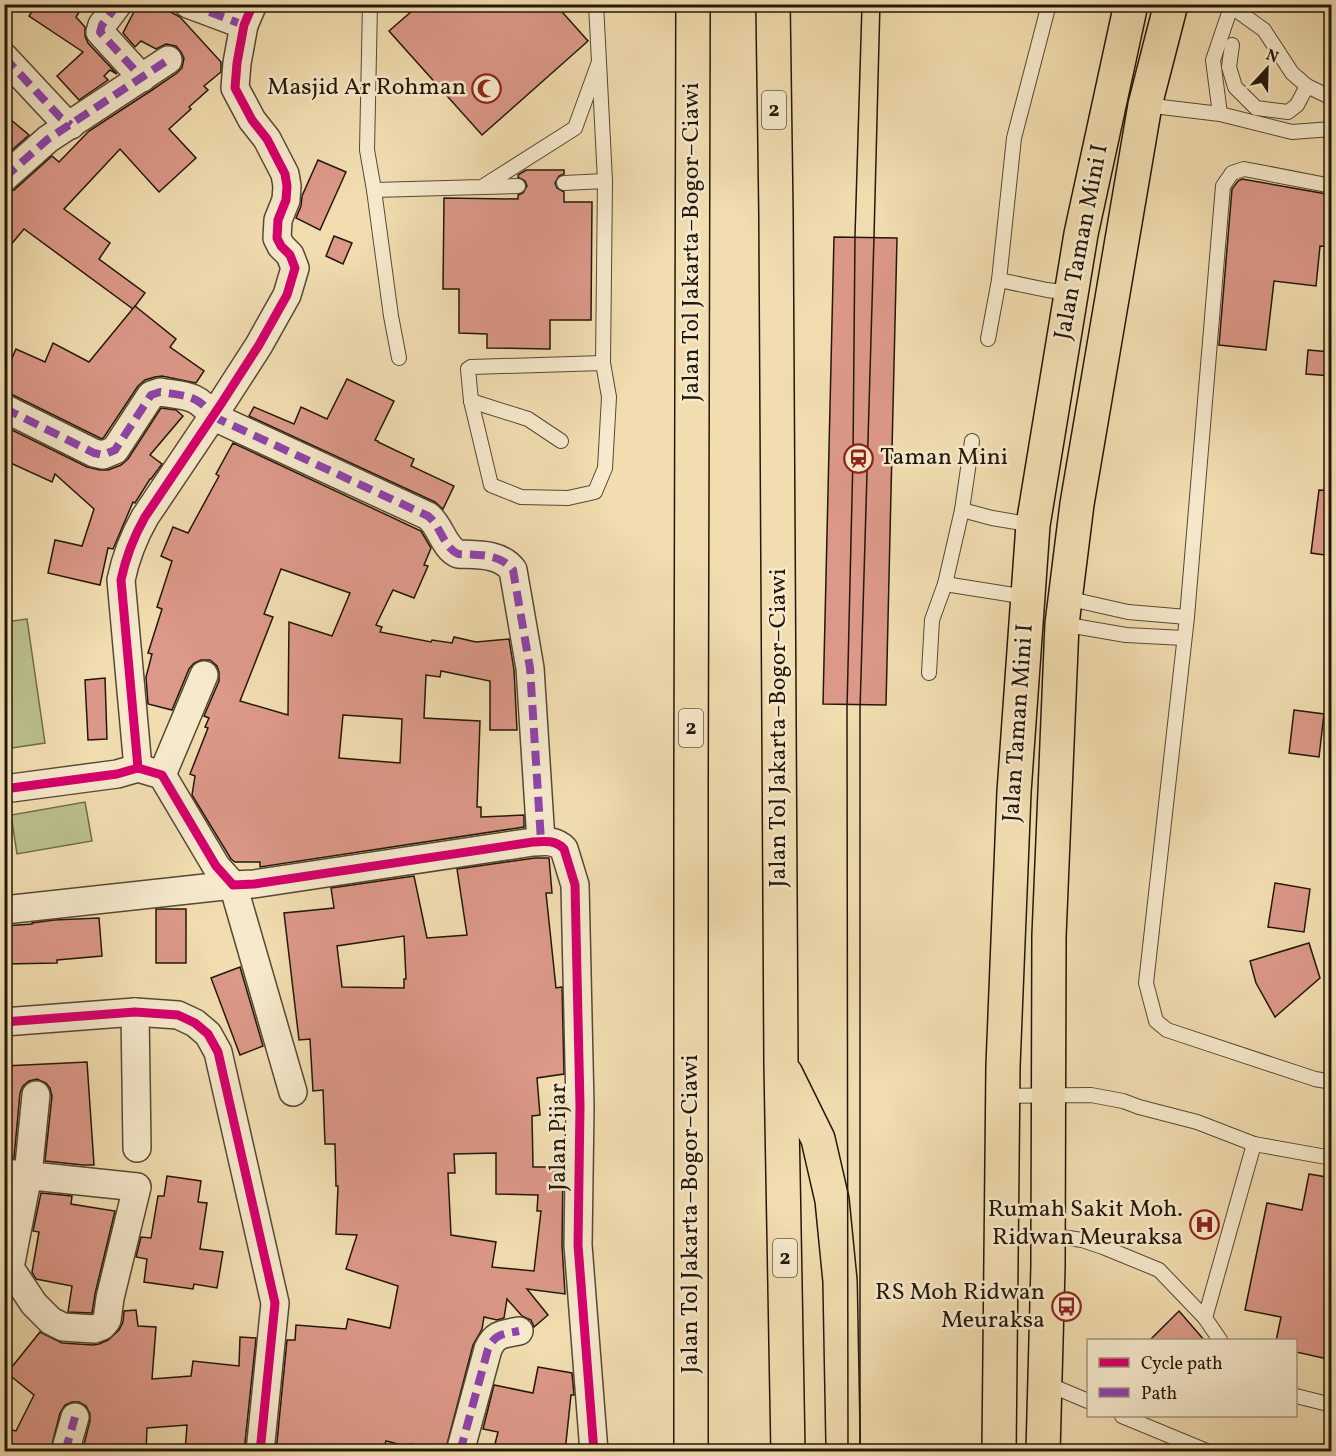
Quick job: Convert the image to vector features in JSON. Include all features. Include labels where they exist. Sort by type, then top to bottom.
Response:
[{"type":"main road","name":"Jalan Tol Jakarta–Bogor–Ciawi","points":[[691,1452],[693,4]]},
{"type":"main road","name":"Jalan Tol Jakarta–Bogor–Ciawi","points":[[773,4],[781,1064],[788,1452]]},
{"type":"main road","name":"Jalan Taman Mini I","points":[[999,1452],[1002,1096],[1014,792],[1033,525],[1081,234],[1131,4]]},
{"type":"main road","name":"Jalan Taman Mini I","points":[[1043,1452],[1048,1235],[1049,936],[1064,611],[1077,504],[1145,105],[1171,4]]},
{"type":"main road","points":[[781,1064],[818,1139],[832,1200],[840,1281],[843,1446]]},
{"type":"street","points":[[118,4],[102,25],[100,32],[142,78]]},
{"type":"street","points":[[188,4],[248,15],[237,63],[235,88],[252,120],[267,139],[285,174],[286,200],[278,220],[277,238],[290,255],[295,268],[287,295],[259,345],[140,525],[127,553],[121,580],[150,771],[216,866],[233,885],[293,1092]]},
{"type":"street","points":[[4,57],[70,125]]},
{"type":"street","points":[[4,178],[48,139],[168,60]]},
{"type":"street","points":[[4,408],[94,453],[103,455],[115,450],[154,393],[195,398],[206,406],[212,416],[429,516],[436,523],[452,551],[458,554],[495,557],[504,561],[513,570],[530,668],[541,841],[254,884],[4,910]]},
{"type":"street","points":[[150,771],[204,675]]},
{"type":"street","points":[[4,789],[150,771]]},
{"type":"street","name":"Jalan Pijar","points":[[541,841],[556,842],[564,849],[575,885],[580,1106],[578,1245],[594,1452]]},
{"type":"street","points":[[135,1012],[137,1148]]},
{"type":"street","points":[[4,1022],[135,1012],[178,1015],[195,1023],[208,1034],[218,1052],[275,1303],[260,1452]]},
{"type":"street","points":[[16,1174],[137,1187],[110,1298],[107,1320],[102,1326],[94,1329],[63,1327],[51,1320],[34,1304],[10,1268],[16,1174],[36,1095]]},
{"type":"street","points":[[460,1452],[491,1342],[497,1336],[519,1331]]},
{"type":"street","points":[[65,1452],[75,1417]]},
{"type":"lane","points":[[370,4],[367,150],[399,358]]},
{"type":"lane","points":[[596,4],[605,181],[603,363],[609,397],[605,468],[595,492],[568,498],[521,497],[491,485],[471,401],[468,372],[471,367],[603,363]]},
{"type":"lane","points":[[988,339],[999,280],[1014,138],[1049,4]]},
{"type":"lane","points":[[1220,114],[1213,60],[1230,5],[1264,30],[1292,73],[1307,87],[1332,98]]},
{"type":"lane","points":[[1232,45],[1229,66],[1235,87],[1256,108],[1288,112],[1297,105],[1307,87]]},
{"type":"lane","points":[[482,187],[575,128],[600,62]]},
{"type":"lane","points":[[1145,105],[1220,114],[1292,132],[1332,129]]},
{"type":"lane","points":[[1332,186],[1244,169],[1232,173],[1223,186],[1187,617],[1146,983],[1156,1021],[1167,1030],[1315,1079],[1332,1082]]},
{"type":"lane","points":[[564,183],[605,181]]},
{"type":"lane","points":[[374,190],[518,186]]},
{"type":"lane","points":[[999,280],[1071,293]]},
{"type":"lane","points":[[471,401],[528,419],[561,441]]},
{"type":"lane","points":[[929,673],[932,620],[945,584],[962,510],[972,441]]},
{"type":"lane","points":[[962,510],[1033,525]]},
{"type":"lane","points":[[945,584],[1027,597]]},
{"type":"lane","points":[[1064,611],[1128,612],[1187,617]]},
{"type":"lane","points":[[1064,611],[1125,635],[1184,638]]},
{"type":"lane","points":[[1002,1096],[1091,1095],[1123,1101],[1197,1122],[1254,1144],[1332,1158]]},
{"type":"lane","points":[[1205,1318],[1254,1144]]},
{"type":"lane","points":[[1048,1235],[1082,1240],[1159,1270],[1205,1318],[1219,1339]]},
{"type":"lane","points":[[1045,1383],[1087,1400]]},
{"type":"lane","points":[[1297,1396],[1332,1405]]},
{"type":"lane","points":[[1124,1417],[1209,1452]]},
{"type":"green space","points":[[27,619],[45,743],[5,749],[5,622]]},
{"type":"green space","points":[[85,802],[92,841],[17,854],[11,815]]},
{"type":"building","points":[[37,4],[84,4],[76,17],[85,27],[88,43],[117,74],[110,70],[104,76],[108,80],[79,100],[57,76],[83,52],[29,16]]},
{"type":"building","points":[[138,4],[156,4],[180,17],[221,62],[221,72],[204,86],[208,90],[169,129],[196,158],[159,192],[120,149],[64,209],[110,243],[99,259],[145,293],[133,309],[24,229],[4,253],[4,193],[14,190],[52,156],[59,162],[89,131],[182,68],[184,58],[176,46],[166,44],[156,49],[141,41],[135,47],[123,33]]},
{"type":"building","name":"Masjid Ar Rohman","points":[[420,4],[555,4],[588,41],[482,135],[389,31]]},
{"type":"building","points":[[4,114],[29,135],[4,157]]},
{"type":"building","points":[[318,160],[346,172],[320,230],[296,218],[302,196]]},
{"type":"building","points":[[526,170],[564,170],[564,174],[559,176],[555,183],[557,188],[564,192],[564,202],[592,202],[591,320],[550,320],[550,349],[487,348],[487,334],[459,333],[459,289],[443,289],[444,198],[518,199],[518,195],[523,193],[527,186],[518,175]]},
{"type":"building","points":[[1242,179],[1332,195],[1332,247],[1320,246],[1316,286],[1274,281],[1266,350],[1219,345],[1232,189]]},
{"type":"building","points":[[334,236],[352,243],[343,264],[326,256]]},
{"type":"building","points":[[834,237],[897,238],[886,705],[823,704]]},
{"type":"building","points":[[135,306],[176,339],[170,347],[204,371],[196,383],[162,376],[145,380],[138,386],[102,439],[4,392],[4,376],[16,349],[45,362],[53,343],[89,362]]},
{"type":"building","points":[[1308,350],[1332,352],[1332,376],[1306,374]]},
{"type":"building","points":[[347,379],[394,401],[375,440],[414,459],[411,466],[454,486],[443,509],[435,502],[249,416],[254,407],[294,424],[301,407],[327,419]]},
{"type":"building","points":[[161,408],[176,410],[183,416],[150,455],[162,464],[135,503],[133,502],[113,549],[108,548],[100,585],[48,573],[55,540],[82,546],[94,509],[55,474],[52,482],[4,460],[4,426],[87,467],[108,470],[121,465],[128,459]]},
{"type":"building","points":[[233,443],[421,531],[431,548],[424,565],[428,566],[414,598],[393,590],[376,625],[382,627],[380,632],[431,642],[432,640],[452,643],[454,637],[476,642],[509,639],[514,670],[517,730],[490,730],[490,681],[441,671],[440,677],[426,675],[424,718],[480,721],[477,807],[481,807],[481,817],[524,815],[524,827],[260,867],[260,862],[235,862],[231,859],[192,795],[195,776],[190,774],[208,728],[205,727],[209,718],[204,716],[219,681],[217,666],[210,660],[194,663],[189,669],[172,710],[148,704],[146,677],[152,654],[148,653],[162,609],[157,607],[172,561],[161,556],[173,527],[188,533],[219,476],[216,474]],"holes":[[[281,569],[350,593],[332,636],[289,622],[288,715],[240,701],[273,617],[264,614]],[[343,715],[402,719],[400,763],[339,758]]]},
{"type":"building","points":[[1319,490],[1332,491],[1332,556],[1311,553]]},
{"type":"building","points":[[105,678],[107,739],[88,740],[85,680]]},
{"type":"building","points":[[1294,710],[1324,714],[1319,757],[1289,753]]},
{"type":"building","points":[[549,858],[552,893],[546,893],[556,988],[562,987],[564,1074],[537,1078],[540,1115],[532,1116],[533,1167],[563,1167],[562,1245],[565,1294],[527,1289],[548,1315],[534,1327],[531,1320],[522,1316],[507,1299],[504,1318],[497,1320],[484,1317],[482,1329],[473,1345],[445,1452],[386,1441],[383,1452],[276,1452],[287,1340],[295,1340],[296,1325],[346,1329],[348,1319],[390,1328],[398,1286],[346,1269],[357,1235],[336,1234],[338,1186],[336,1186],[335,1144],[325,1144],[323,1090],[313,1091],[310,1039],[299,1040],[284,913],[334,908],[331,888],[414,876],[427,938],[467,935],[457,869]],"holes":[[[404,936],[406,979],[404,979],[404,988],[342,987],[337,946]],[[496,1153],[496,1194],[538,1195],[537,1211],[541,1211],[534,1271],[492,1267],[496,1242],[451,1235],[448,1173],[455,1173],[454,1154]]]},
{"type":"building","points":[[1275,883],[1310,889],[1304,932],[1268,927]]},
{"type":"building","points":[[156,909],[186,909],[186,963],[156,963]]},
{"type":"building","points":[[99,918],[102,956],[57,960],[57,963],[6,964],[4,926]]},
{"type":"building","points":[[1309,943],[1320,978],[1275,1017],[1256,983],[1250,961]]},
{"type":"building","points":[[240,967],[263,1046],[240,1055],[211,978]]},
{"type":"building","points":[[87,1062],[94,1165],[45,1161],[52,1096],[46,1083],[37,1079],[29,1081],[20,1093],[14,1158],[4,1157],[4,1066]]},
{"type":"building","points":[[1309,1174],[1332,1178],[1332,1360],[1297,1352],[1297,1339],[1276,1339],[1281,1317],[1245,1310],[1267,1203],[1302,1210]]},
{"type":"building","points":[[167,1176],[201,1181],[198,1202],[207,1203],[200,1249],[223,1252],[217,1288],[194,1284],[193,1289],[144,1282],[147,1259],[136,1257],[141,1237],[151,1238],[158,1196],[164,1196]]},
{"type":"building","points":[[41,1193],[72,1196],[71,1204],[115,1211],[92,1313],[68,1312],[72,1286],[36,1279],[32,1272],[39,1232],[33,1231]]},
{"type":"building","points":[[136,1310],[138,1326],[156,1327],[152,1379],[191,1376],[193,1361],[239,1366],[240,1337],[256,1338],[244,1452],[185,1452],[187,1425],[147,1428],[146,1452],[82,1452],[90,1414],[86,1406],[79,1402],[72,1402],[65,1405],[60,1413],[50,1452],[4,1452],[12,1430],[16,1431],[34,1395],[7,1373],[40,1332],[62,1343],[99,1344],[108,1340],[119,1330],[123,1322],[124,1311]]},
{"type":"building","points":[[1179,1311],[1203,1339],[1151,1339]]},
{"type":"building","points":[[538,1367],[572,1373],[574,1395],[571,1395],[565,1452],[493,1452],[498,1432],[483,1429],[494,1385],[533,1393]]},
{"type":"tram line","points":[[848,1452],[847,709],[855,235],[862,4]]},
{"type":"tram line","points":[[860,1452],[860,710],[880,4]]},
{"type":"marked path","points":[[118,4],[102,25],[100,32],[142,78]]},
{"type":"marked path","points":[[188,4],[244,25]]},
{"type":"marked path","points":[[4,57],[61,118],[71,125]]},
{"type":"marked path","points":[[4,178],[48,139],[168,60]]},
{"type":"marked path","points":[[4,408],[94,453],[103,455],[115,450],[151,395],[160,392],[190,397],[207,409],[212,416]]},
{"type":"marked path","points":[[212,416],[428,516],[449,547],[458,554],[481,555],[502,560],[513,570],[530,668],[541,841],[544,842]]},
{"type":"marked path","points":[[460,1452],[488,1349],[497,1337],[519,1331]]},
{"type":"marked path","points":[[65,1452],[75,1417]]},
{"type":"cycle path","points":[[138,768],[121,580],[128,555],[145,517],[259,345],[287,295],[295,268],[290,255],[277,238],[278,220],[286,200],[285,174],[267,139],[252,120],[235,88],[244,25],[253,4]]},
{"type":"cycle path","points":[[4,789],[117,774],[138,768],[162,775],[216,866],[233,885],[254,884],[533,842],[546,841],[564,849],[575,885],[580,1106],[578,1245],[594,1452]]},
{"type":"cycle path","points":[[4,1022],[135,1012],[178,1015],[195,1023],[208,1034],[218,1052],[275,1303],[260,1452]]},
{"type":"place","name":"Masjid Ar Rohman","points":[[487,88]]},
{"type":"place","name":"Taman Mini","points":[[859,458]]},
{"type":"place","name":"Rumah Sakit Moh. Ridwan Meuraksa","points":[[1204,1224]]},
{"type":"place","name":"RS Moh Ridwan Meuraksa","points":[[1066,1307]]}]
